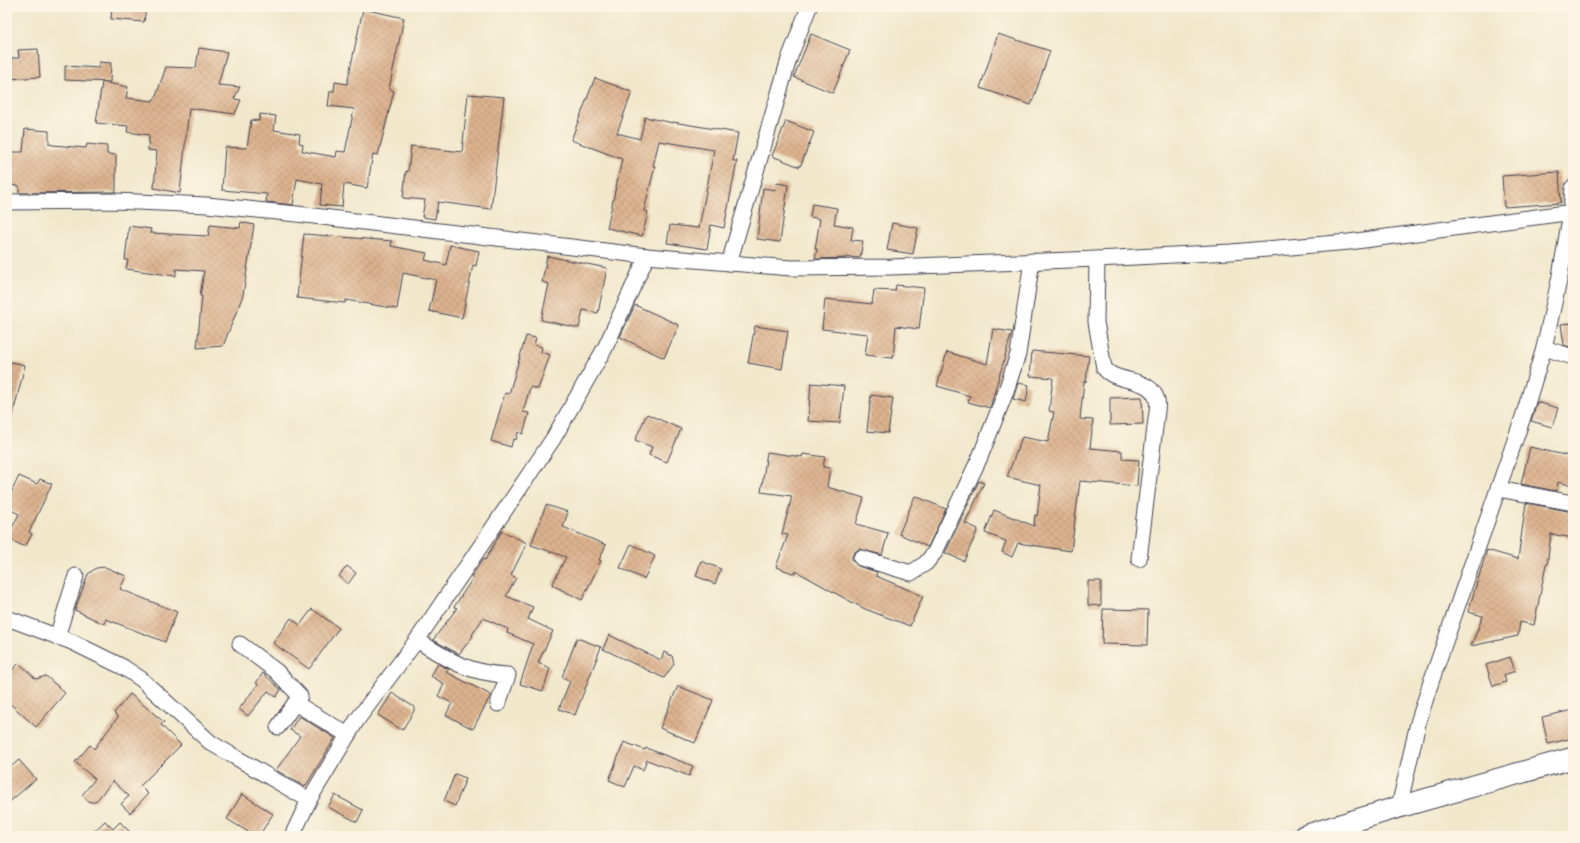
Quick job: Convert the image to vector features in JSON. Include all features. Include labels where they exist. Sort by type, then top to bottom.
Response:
[{"type":"main road","points":[[1304,836],[1399,807],[1573,758]]},
{"type":"street","points":[[729,263],[789,59],[809,7]]},
{"type":"street","points":[[1399,807],[1418,723],[1523,417],[1544,348],[1572,212],[1573,187]]},
{"type":"street","points":[[7,202],[114,201],[207,205],[305,215],[647,256],[791,268],[890,267],[1231,252],[1349,242],[1572,212]]},
{"type":"street","points":[[292,836],[310,800],[357,720],[417,640],[553,439],[605,348],[647,256]]},
{"type":"street","points":[[1097,259],[1096,322],[1104,368],[1113,376],[1135,380],[1154,394],[1157,401],[1139,559]]},
{"type":"street","points":[[861,558],[911,573],[926,563],[935,552],[980,457],[1005,394],[1018,354],[1032,261]]},
{"type":"street","points":[[1544,348],[1573,357]]},
{"type":"street","points":[[1498,489],[1573,503]]},
{"type":"street","points":[[57,637],[76,576]]},
{"type":"street","points":[[9,622],[72,642],[123,667],[141,680],[211,743],[310,800]]},
{"type":"street","points":[[417,640],[442,656],[465,667],[490,674],[508,675],[498,704]]},
{"type":"street","points":[[240,644],[276,671],[300,696],[278,727],[295,703],[348,735]]},
{"type":"building","points":[[112,7],[146,7],[144,22],[111,19]]},
{"type":"building","points":[[363,9],[404,18],[389,89],[394,91],[378,155],[373,154],[367,188],[344,184],[342,207],[320,205],[322,184],[297,179],[293,205],[266,202],[267,194],[222,190],[225,147],[247,148],[251,120],[259,121],[260,114],[276,116],[274,130],[300,134],[299,143],[303,144],[302,151],[336,157],[337,151],[345,152],[354,109],[328,106],[330,91],[334,91],[335,82],[347,84]]},
{"type":"building","points":[[811,34],[850,50],[833,93],[794,77]]},
{"type":"building","points":[[998,34],[1050,51],[1031,105],[980,88]]},
{"type":"building","points":[[199,48],[227,52],[218,85],[240,87],[234,99],[241,100],[235,114],[189,108],[180,193],[154,188],[157,151],[148,150],[149,135],[127,132],[128,126],[96,123],[102,82],[128,87],[126,98],[153,101],[166,67],[196,68]]},
{"type":"building","points":[[38,49],[40,77],[8,79],[7,58],[19,58],[18,50]]},
{"type":"building","points":[[99,62],[111,63],[110,82],[65,80],[65,66],[99,68]]},
{"type":"building","points":[[595,78],[632,92],[617,133],[640,139],[645,117],[738,133],[733,161],[737,161],[724,228],[711,225],[707,249],[667,243],[670,225],[699,228],[714,150],[659,141],[653,166],[655,166],[644,211],[648,212],[642,236],[607,228],[622,159],[571,140]]},
{"type":"building","points":[[468,94],[504,97],[491,209],[438,202],[435,219],[422,217],[425,200],[403,198],[411,146],[462,152]]},
{"type":"building","points":[[786,121],[814,132],[800,167],[772,156]]},
{"type":"building","points":[[25,129],[49,131],[49,144],[53,145],[86,148],[87,144],[107,146],[107,154],[116,155],[115,192],[19,193],[19,186],[7,185],[9,152],[23,152]]},
{"type":"building","points":[[1559,172],[1561,203],[1504,207],[1502,176]]},
{"type":"building","points":[[777,183],[788,185],[780,242],[757,239],[763,188],[776,190]]},
{"type":"building","points":[[812,204],[837,208],[834,224],[853,227],[851,240],[863,241],[860,258],[846,257],[815,259],[817,249],[815,249],[820,219],[810,217]]},
{"type":"building","points":[[241,222],[254,225],[243,295],[223,346],[197,348],[202,296],[200,296],[204,271],[176,269],[176,276],[126,269],[128,260],[125,260],[129,226],[151,229],[150,233],[208,236],[210,225],[240,228]]},
{"type":"building","points":[[892,223],[918,228],[913,254],[887,250]]},
{"type":"building","points":[[304,234],[392,241],[391,246],[427,253],[425,260],[446,265],[450,245],[479,251],[476,266],[473,265],[462,318],[429,311],[436,280],[403,273],[397,309],[346,300],[345,303],[297,298]]},
{"type":"building","points":[[547,256],[607,268],[598,313],[583,310],[579,328],[541,320],[549,284],[542,282]]},
{"type":"building","points":[[896,285],[924,288],[919,329],[896,326],[893,358],[865,355],[868,334],[822,329],[825,299],[872,304],[874,290],[895,291]]},
{"type":"building","points":[[635,305],[679,325],[664,358],[620,337]]},
{"type":"building","points":[[1573,323],[1573,348],[1564,345],[1561,324]]},
{"type":"building","points":[[755,326],[788,331],[782,369],[748,363]]},
{"type":"building","points":[[993,329],[1012,332],[990,408],[968,402],[970,396],[937,386],[947,352],[987,364]]},
{"type":"building","points":[[526,336],[536,338],[534,345],[542,347],[541,352],[550,355],[538,389],[530,387],[523,412],[529,413],[523,434],[518,432],[516,440],[513,439],[511,447],[491,441],[505,393],[509,394]]},
{"type":"building","points":[[1032,351],[1089,356],[1086,382],[1084,381],[1080,419],[1093,420],[1090,448],[1122,451],[1122,459],[1139,460],[1137,486],[1080,481],[1071,551],[1018,543],[1012,557],[1002,552],[1006,541],[985,533],[994,510],[1034,526],[1035,515],[1037,516],[1041,485],[1007,477],[1022,437],[1048,442],[1054,412],[1049,411],[1053,378],[1030,376]]},
{"type":"building","points":[[7,361],[25,365],[11,422],[7,422]]},
{"type":"building","points":[[811,383],[844,386],[840,423],[808,421]]},
{"type":"building","points":[[1018,383],[1029,385],[1026,402],[1013,399]]},
{"type":"building","points":[[871,395],[893,398],[888,433],[867,431]]},
{"type":"building","points":[[1142,397],[1143,424],[1110,425],[1110,398]]},
{"type":"building","points":[[1537,402],[1558,408],[1552,427],[1531,421]]},
{"type":"building","points":[[647,414],[681,429],[667,462],[649,455],[652,447],[635,440]]},
{"type":"building","points":[[1530,447],[1573,457],[1573,486],[1558,482],[1556,491],[1521,484]]},
{"type":"building","points":[[767,452],[802,457],[803,454],[825,457],[823,467],[830,468],[827,487],[864,498],[856,524],[888,533],[882,555],[859,549],[852,556],[852,560],[858,566],[877,572],[876,576],[923,596],[910,626],[865,609],[796,571],[795,574],[776,567],[788,535],[782,534],[792,496],[761,492]]},
{"type":"building","points":[[19,476],[37,484],[40,479],[52,484],[29,532],[32,534],[25,547],[7,538],[19,514],[7,508],[7,501]]},
{"type":"building","points":[[979,481],[984,483],[965,523],[978,529],[964,561],[945,553]]},
{"type":"building","points":[[915,496],[946,509],[928,547],[899,534]]},
{"type":"building","points":[[1526,503],[1573,512],[1573,538],[1551,534],[1547,565],[1534,625],[1520,622],[1518,636],[1471,646],[1483,616],[1468,612],[1487,550],[1518,559]]},
{"type":"building","points":[[546,505],[568,512],[563,527],[606,545],[599,560],[601,561],[582,600],[552,585],[566,557],[531,545]]},
{"type":"building","points":[[502,531],[527,543],[511,575],[516,578],[506,596],[533,607],[528,619],[553,631],[538,663],[550,668],[543,691],[520,684],[533,644],[507,633],[508,629],[483,618],[472,635],[473,636],[459,654],[433,640],[457,608],[454,607],[473,578],[471,577],[483,559],[485,560]]},
{"type":"building","points":[[631,544],[655,556],[644,579],[620,568]]},
{"type":"building","points":[[701,561],[721,569],[715,584],[696,576]]},
{"type":"building","points":[[347,566],[356,573],[348,584],[339,576]]},
{"type":"building","points":[[105,567],[126,576],[120,589],[177,612],[165,642],[106,619],[104,624],[75,610],[88,574],[96,568]]},
{"type":"building","points":[[1088,581],[1101,581],[1101,606],[1088,605]]},
{"type":"building","points":[[312,609],[339,628],[309,669],[273,643],[291,618],[300,625]]},
{"type":"building","points":[[1103,609],[1148,610],[1147,645],[1102,644]]},
{"type":"building","points":[[609,635],[661,660],[664,652],[672,656],[674,664],[664,678],[603,649]]},
{"type":"building","points":[[577,638],[601,647],[575,715],[559,709],[570,681],[562,677]]},
{"type":"building","points":[[1510,657],[1515,671],[1504,675],[1506,682],[1493,686],[1486,665]]},
{"type":"building","points":[[19,663],[36,679],[46,676],[65,693],[36,727],[7,701],[7,676]]},
{"type":"building","points":[[438,664],[449,669],[446,672],[491,695],[473,729],[446,715],[452,703],[438,696],[444,684],[431,676]]},
{"type":"building","points":[[263,673],[281,690],[276,697],[268,691],[248,716],[239,709],[258,684],[256,683]]},
{"type":"building","points":[[678,686],[713,700],[695,743],[660,728]]},
{"type":"building","points":[[392,693],[414,707],[414,711],[402,730],[378,715]]},
{"type":"building","points":[[130,694],[164,722],[161,725],[181,745],[140,786],[148,794],[130,813],[121,804],[129,796],[113,781],[95,802],[90,802],[82,795],[95,779],[75,762],[90,745],[94,749],[118,717],[114,713]]},
{"type":"building","points":[[1573,710],[1573,738],[1548,744],[1542,717]]},
{"type":"building","points":[[299,716],[335,738],[305,787],[276,770],[300,736],[290,730]]},
{"type":"building","points":[[624,742],[645,750],[646,748],[693,766],[689,776],[647,760],[643,770],[634,766],[625,787],[609,780]]},
{"type":"building","points":[[19,760],[36,779],[7,804],[7,770]]},
{"type":"building","points":[[455,774],[466,778],[455,806],[444,801]]},
{"type":"building","points":[[242,794],[273,814],[259,836],[255,836],[227,819]]},
{"type":"building","points":[[335,795],[363,810],[357,822],[328,807]]},
{"type":"building","points":[[105,821],[113,829],[120,822],[134,836],[89,836]]}]
